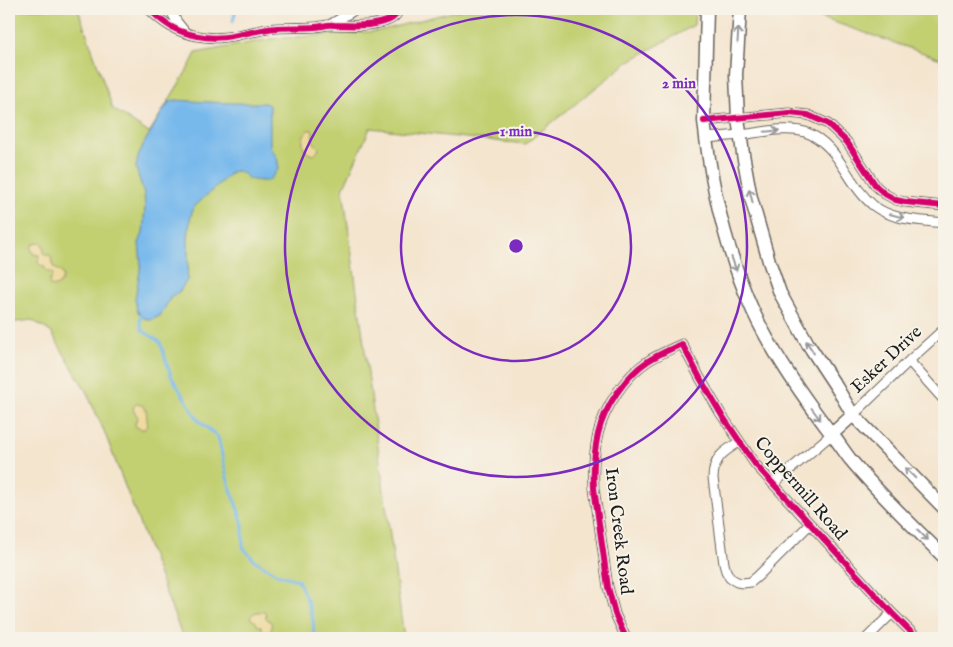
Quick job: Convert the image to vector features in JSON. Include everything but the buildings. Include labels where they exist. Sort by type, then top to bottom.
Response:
[{"type":"main road","points":[[706,9],[704,121],[706,138],[716,202],[731,255],[753,312],[786,370],[849,458],[944,557]]},
{"type":"main road","points":[[740,9],[736,75],[740,135],[751,198],[780,293],[808,344],[853,415],[944,508]]},
{"type":"main road","points":[[832,434],[853,415]]},
{"type":"street","points":[[149,9],[174,29],[197,36],[219,38],[266,29],[322,27],[360,9]]},
{"type":"street","points":[[170,9],[185,32]]},
{"type":"street","points":[[331,24],[349,26],[378,24],[391,20],[399,9]]},
{"type":"street","points":[[704,121],[789,113],[808,115],[828,124],[847,142],[876,186],[885,194],[896,200],[944,206]]},
{"type":"street","points":[[706,138],[789,130],[803,131],[819,138],[834,153],[864,196],[875,207],[890,215],[902,218],[944,223]]},
{"type":"street","name":"Esker Drive","points":[[853,415],[944,329]]},
{"type":"street","name":"Coppermill Road","points":[[682,344],[721,414],[755,464],[917,638]]},
{"type":"street","name":"Iron Creek Road","points":[[626,638],[615,614],[608,587],[594,488],[594,466],[598,431],[615,395],[637,369],[661,353],[682,344]]},
{"type":"street","points":[[909,361],[944,400]]},
{"type":"street","points":[[773,484],[832,434]]},
{"type":"street","points":[[739,442],[723,452],[716,460],[713,468],[724,564],[730,578],[736,582],[751,582],[810,524]]},
{"type":"street","points":[[867,638],[892,613]]},
{"type":"green space","points":[[9,9],[78,9],[113,109],[149,133],[196,53],[270,39],[379,31],[463,9],[695,9],[694,25],[628,62],[525,144],[370,128],[343,189],[404,638],[183,638],[104,431],[85,389],[51,332],[32,320],[9,323]]},
{"type":"green space","points":[[796,9],[944,9],[944,60]]},
{"type":"sand","points":[[308,130],[312,130],[313,141],[319,148],[314,155],[307,152],[303,145],[303,137]]},
{"type":"sand","points":[[40,243],[44,248],[44,254],[51,256],[54,268],[63,275],[61,282],[55,286],[50,286],[49,284],[52,273],[46,271],[44,266],[38,263],[39,255],[33,254],[31,248],[33,244]]},
{"type":"sand","points":[[136,404],[145,408],[148,425],[145,429],[136,427],[135,423],[138,417],[133,410]]},
{"type":"sand","points":[[254,613],[266,613],[266,618],[271,622],[272,628],[269,632],[262,630],[262,627],[250,618]]},
{"type":"water","points":[[175,100],[265,103],[270,106],[270,147],[277,158],[279,168],[269,181],[253,180],[240,172],[233,171],[193,208],[188,238],[187,280],[180,291],[171,297],[160,316],[151,320],[144,318],[137,311],[135,298],[141,265],[139,243],[143,233],[145,206],[144,194],[136,168],[143,145],[169,102]]},
{"type":"waterway","points":[[233,21],[236,9]]},
{"type":"waterway","points":[[142,311],[140,321],[142,330],[160,342],[171,376],[198,420],[218,437],[227,478],[243,524],[243,547],[254,560],[277,574],[298,580],[313,620],[314,638]]},
{"type":"cycle path","points":[[149,9],[165,23],[177,30],[198,36],[219,38],[277,28],[373,24],[392,19],[399,9]]},
{"type":"cycle path","points":[[704,121],[789,113],[808,115],[828,124],[847,142],[876,186],[885,194],[905,202],[944,206]]},
{"type":"cycle path","points":[[626,638],[615,614],[608,587],[594,488],[594,461],[597,441],[601,424],[610,403],[631,375],[648,361],[682,344],[721,414],[755,464],[917,638]]}]
